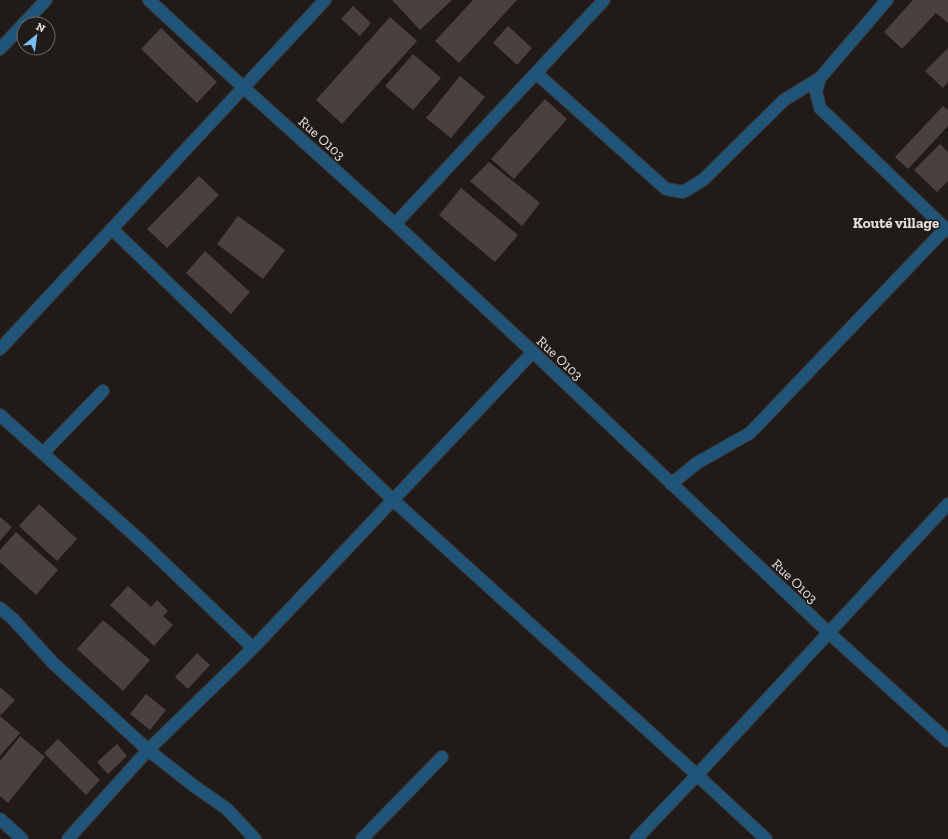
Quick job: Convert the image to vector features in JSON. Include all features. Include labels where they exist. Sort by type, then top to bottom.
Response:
[{"type":"street","points":[[0,49],[46,0]]},
{"type":"street","name":"Rue O103","points":[[149,0],[533,352],[828,633],[948,740]]},
{"type":"street","points":[[0,349],[325,0]]},
{"type":"street","points":[[395,224],[604,0]]},
{"type":"street","points":[[536,73],[666,189],[683,192],[703,180],[784,100],[820,78],[887,0]]},
{"type":"street","points":[[671,484],[697,463],[750,433],[947,229],[820,108],[816,91],[820,78]]},
{"type":"street","points":[[112,229],[393,500],[766,839]]},
{"type":"street","points":[[68,839],[148,750],[253,648],[533,352]]},
{"type":"street","points":[[43,453],[104,391]]},
{"type":"street","points":[[0,415],[142,542],[253,648]]},
{"type":"street","points":[[636,839],[948,504]]},
{"type":"street","points":[[0,608],[13,619],[53,663],[148,750],[226,809],[255,839]]},
{"type":"street","points":[[362,839],[442,757]]},
{"type":"street","points":[[0,819],[22,839]]},
{"type":"building","points":[[392,0],[452,0],[420,30]]},
{"type":"building","points":[[473,0],[517,0],[459,63],[435,41]]},
{"type":"building","points":[[913,0],[948,0],[948,23],[936,13],[902,49],[884,32]]},
{"type":"building","points":[[353,6],[371,23],[360,36],[341,19]]},
{"type":"building","points":[[390,17],[417,41],[342,124],[316,100]]},
{"type":"building","points":[[508,26],[532,48],[517,65],[493,43]]},
{"type":"building","points":[[161,28],[217,82],[197,103],[141,49]]},
{"type":"building","points":[[948,48],[948,82],[943,88],[925,71]]},
{"type":"building","points":[[413,54],[441,78],[413,110],[385,86]]},
{"type":"building","points":[[460,76],[485,97],[451,138],[426,118]]},
{"type":"building","points":[[545,99],[567,119],[514,179],[491,159]]},
{"type":"building","points":[[943,106],[948,110],[948,126],[908,169],[895,157]]},
{"type":"building","points":[[940,144],[948,152],[948,181],[937,192],[914,170]]},
{"type":"building","points":[[489,162],[540,203],[522,226],[470,181]]},
{"type":"building","points":[[199,176],[219,195],[167,248],[147,229]]},
{"type":"building","points":[[461,188],[518,235],[495,262],[439,215]]},
{"type":"building","points":[[238,216],[285,250],[263,279],[217,244]]},
{"type":"building","points":[[205,251],[250,292],[231,314],[186,273]]},
{"type":"building","points":[[39,504],[77,539],[57,561],[19,526]]},
{"type":"building","points":[[0,517],[12,527],[0,541]]},
{"type":"building","points":[[16,532],[58,570],[36,595],[0,562],[0,550]]},
{"type":"building","points":[[128,586],[151,607],[157,600],[168,611],[163,616],[173,625],[154,646],[110,605]]},
{"type":"building","points":[[103,620],[150,660],[123,691],[77,649]]},
{"type":"building","points":[[197,653],[210,665],[188,689],[175,677]]},
{"type":"building","points":[[0,687],[15,700],[1,715],[0,714]]},
{"type":"building","points":[[146,694],[166,710],[150,730],[130,714]]},
{"type":"building","points":[[0,716],[20,733],[0,756]]},
{"type":"building","points":[[20,736],[45,757],[8,803],[0,796],[0,761]]},
{"type":"building","points":[[58,739],[100,780],[86,795],[44,753]]},
{"type":"building","points":[[117,744],[127,756],[108,774],[97,762]]},
{"type":"district","name":"Kouté village","points":[[896,223]]}]
